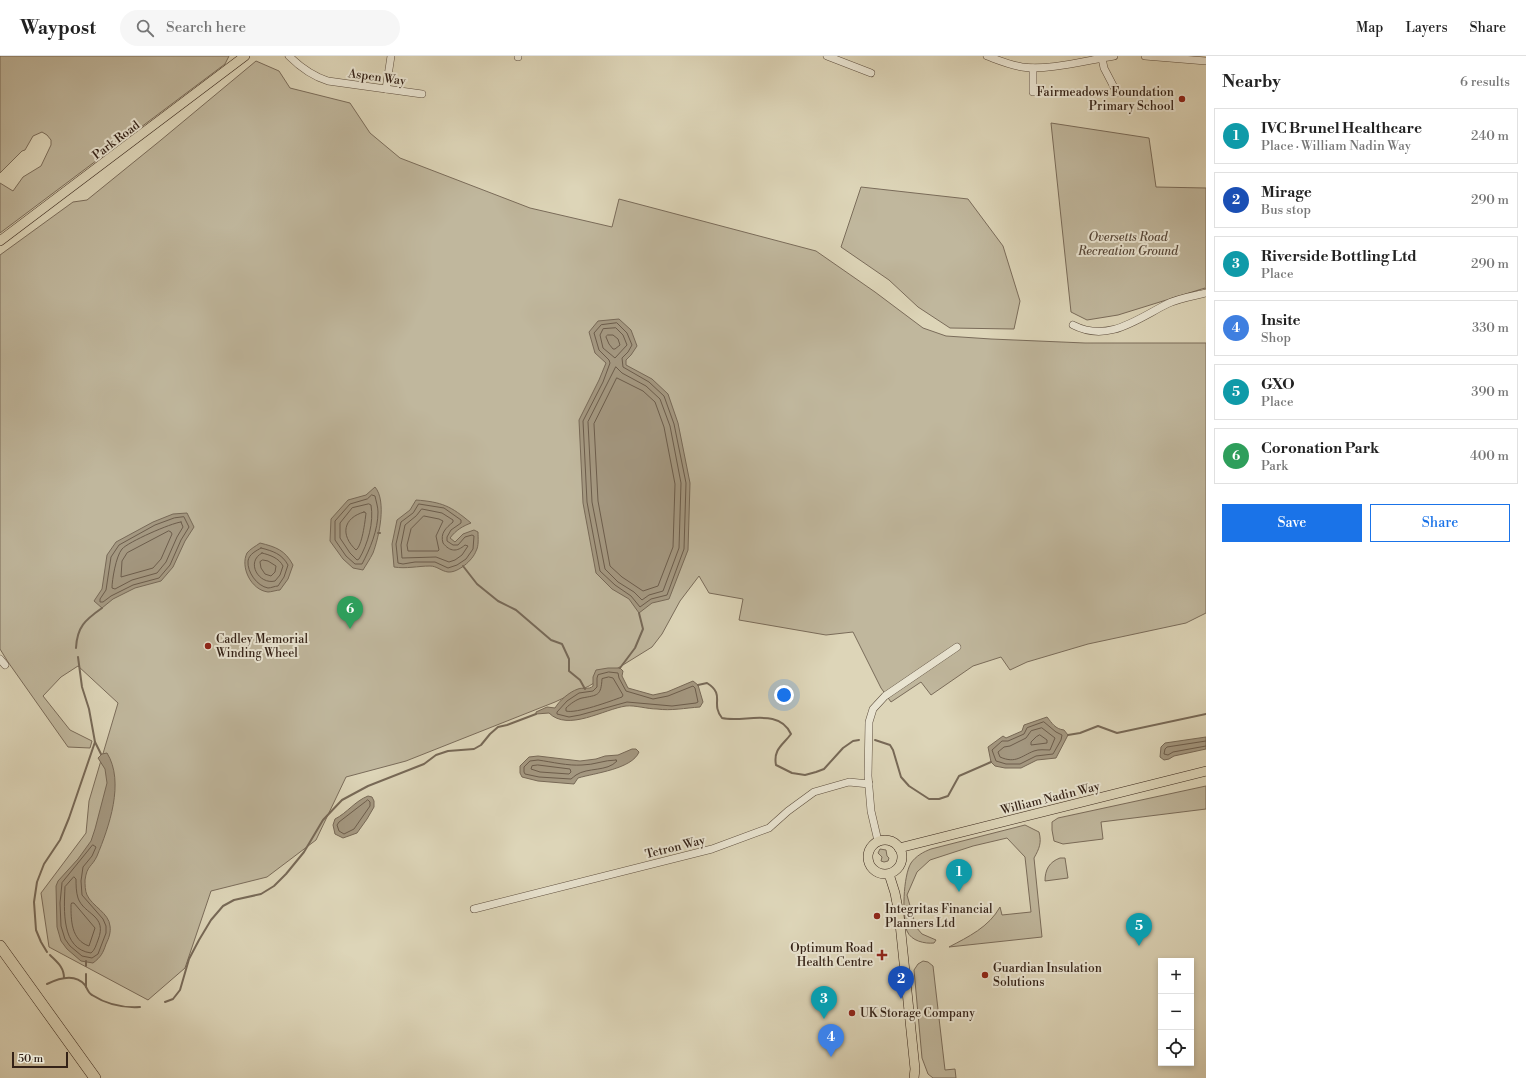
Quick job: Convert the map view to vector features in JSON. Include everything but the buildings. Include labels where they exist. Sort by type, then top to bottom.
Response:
[{"type":"highway","points":[[0,946],[95,1078]]},
{"type":"main road","name":"Park Road","points":[[0,241],[245,56]]},
{"type":"main road","name":"William Nadin Way","points":[[899,848],[1206,771]]},
{"type":"main road","points":[[890,840],[899,848],[901,853],[901,864],[896,871],[889,874],[876,872],[868,864],[867,854],[869,849],[878,841],[890,840]]},
{"type":"main road","points":[[889,874],[895,893],[898,914],[914,1073],[920,1078]]},
{"type":"street","name":"Aspen Way","points":[[289,56],[308,73],[317,78],[328,81],[422,94]]},
{"type":"street","points":[[386,89],[391,56]]},
{"type":"street","points":[[827,56],[871,73]]},
{"type":"street","points":[[987,56],[1003,58],[1022,67],[1033,68],[1114,56]]},
{"type":"street","points":[[1145,56],[1206,61]]},
{"type":"street","points":[[1102,58],[1104,68],[1117,93]]},
{"type":"street","points":[[1033,68],[1033,92]]},
{"type":"street","points":[[1073,325],[1082,330],[1096,332],[1116,329],[1134,323],[1169,303],[1206,293]]},
{"type":"street","points":[[878,841],[871,811],[868,784],[868,722],[873,709],[885,696],[957,647]]},
{"type":"street","name":"Tetron Way","points":[[474,909],[712,849],[769,828],[788,811],[814,792],[849,782],[868,784]]},
{"type":"green space","points":[[0,56],[229,56],[225,64],[0,233],[0,183],[13,191],[23,177],[41,166],[51,145],[51,140],[42,132],[33,136],[25,150],[22,151],[0,173]]},
{"type":"green space","points":[[256,61],[279,71],[290,88],[350,103],[370,133],[400,158],[530,208],[612,227],[619,199],[816,251],[923,328],[946,336],[1085,343],[1206,343],[1206,613],[1186,623],[1088,644],[1027,662],[1010,670],[1001,657],[973,666],[931,695],[921,682],[891,702],[881,688],[853,632],[826,635],[739,620],[743,599],[709,593],[699,576],[680,601],[662,634],[652,647],[589,686],[555,702],[406,761],[346,777],[316,840],[267,877],[211,891],[185,968],[148,1000],[49,947],[41,893],[86,833],[89,801],[118,703],[78,666],[61,677],[43,696],[70,730],[92,741],[90,748],[68,747],[0,649],[0,255],[73,202],[87,200]]},
{"type":"green space","name":"Oversetts Road Recreation Ground","points":[[1051,123],[1149,138],[1156,187],[1206,188],[1206,296],[1205,288],[1118,315],[1087,320],[1071,312]]},
{"type":"green space","points":[[861,187],[968,199],[1003,246],[1020,301],[1014,329],[950,328],[918,307],[889,280],[841,247]]},
{"type":"green space","points":[[1206,786],[1206,809],[1101,822],[1103,839],[1063,844],[1054,841],[1052,822],[1058,818]]},
{"type":"green space","points":[[1025,825],[1039,832],[1040,836],[1040,846],[1034,858],[1042,937],[949,947],[984,926],[1000,907],[1002,915],[1031,912],[1025,857],[1007,838],[973,846],[930,860],[917,872],[907,895],[916,927],[922,934],[936,940],[934,943],[927,943],[915,939],[909,934],[905,925],[904,897],[908,869],[915,858],[931,849]]},
{"type":"green space","points":[[880,849],[886,850],[889,858],[888,861],[881,861],[882,857],[878,853]]},
{"type":"green space","points":[[1060,858],[1065,858],[1068,878],[1045,881],[1048,867]]},
{"type":"green space","points":[[923,961],[928,962],[933,966],[945,1070],[955,1069],[956,1078],[933,1078],[928,1074],[922,1058],[914,970],[918,964]]},
{"type":"water","points":[[619,319],[631,330],[637,346],[626,360],[626,365],[652,379],[668,394],[678,423],[690,483],[688,550],[669,599],[652,603],[639,613],[629,599],[612,589],[596,573],[583,503],[579,420],[606,363],[595,353],[589,332],[598,321]]},
{"type":"water","points":[[375,487],[379,493],[381,501],[381,519],[375,546],[373,553],[363,570],[353,568],[343,559],[330,541],[331,519],[348,500],[366,495]]},
{"type":"water","points":[[416,500],[433,502],[446,506],[471,523],[465,525],[452,535],[450,538],[455,542],[463,534],[474,530],[478,532],[478,547],[474,555],[460,568],[452,572],[448,572],[432,566],[403,568],[394,567],[392,544],[397,520],[410,510]]},
{"type":"water","points":[[187,513],[194,527],[185,541],[173,567],[161,581],[135,588],[113,599],[102,608],[94,601],[102,589],[107,555],[116,542],[153,522],[173,514]]},
{"type":"water","points":[[260,543],[280,550],[287,556],[293,565],[288,579],[280,590],[268,592],[262,590],[257,587],[248,577],[245,565],[247,553]]},
{"type":"water","points":[[620,668],[623,671],[622,676],[628,688],[653,695],[667,692],[693,681],[698,685],[703,702],[700,707],[673,710],[626,706],[576,720],[557,718],[549,713],[536,714],[536,712],[547,707],[555,708],[559,702],[575,690],[593,686],[593,677],[596,670]]},
{"type":"water","points":[[1047,717],[1054,725],[1064,730],[1068,735],[1056,758],[1037,760],[1021,768],[1005,768],[995,766],[991,762],[988,747],[1003,736],[1006,738],[1022,731],[1024,725]]},
{"type":"water","points":[[1206,737],[1206,749],[1174,756],[1164,760],[1160,757],[1161,747],[1165,743]]},
{"type":"water","points":[[632,749],[636,749],[639,752],[629,763],[612,770],[578,778],[574,784],[538,781],[522,777],[520,773],[520,766],[529,757],[538,756],[580,761],[618,755]]},
{"type":"water","points":[[107,753],[115,777],[113,804],[106,832],[97,856],[87,871],[85,890],[89,899],[107,917],[110,930],[103,952],[93,963],[81,961],[67,949],[61,941],[57,927],[56,886],[58,881],[78,859],[91,841],[107,783],[105,769],[98,758],[102,754]]},
{"type":"water","points":[[368,796],[372,797],[374,807],[357,833],[343,838],[335,834],[333,825],[335,819],[363,798]]},
{"type":"waterway","points":[[463,566],[477,584],[498,601],[516,610],[551,640],[562,644],[569,659],[569,671],[580,680],[585,689]]},
{"type":"waterway","points":[[76,648],[80,629],[91,616],[102,608]]},
{"type":"waterway","points":[[620,668],[635,648],[643,629],[639,613]]},
{"type":"waterway","points":[[47,952],[36,930],[34,902],[37,882],[44,864],[60,840],[95,742],[89,709],[82,687],[78,657]]},
{"type":"waterway","points":[[698,685],[707,683],[716,691],[717,708],[722,718],[770,718],[785,726],[791,734],[777,751],[775,760],[776,765],[792,773],[805,775],[824,769],[843,748],[853,741],[859,740]]},
{"type":"waterway","points":[[165,1002],[173,999],[180,990],[189,959],[211,920],[223,906],[234,900],[261,894],[274,886],[304,852],[323,820],[342,800],[368,786],[424,764],[436,755],[448,751],[474,749],[481,745],[498,727],[536,714]]},
{"type":"waterway","points":[[1068,735],[1080,733],[1098,726],[1117,733],[1206,714]]},
{"type":"waterway","points":[[875,740],[890,745],[893,750],[901,777],[909,786],[929,799],[939,799],[948,796],[959,776],[991,762]]},
{"type":"waterway","points":[[95,742],[101,754]]},
{"type":"waterway","points":[[50,955],[58,962],[64,974],[64,978]]},
{"type":"waterway","points":[[86,961],[86,966]]},
{"type":"waterway","points":[[86,974],[86,987]]},
{"type":"waterway","points":[[47,984],[67,978],[77,979],[85,985],[91,994],[103,1001],[127,1007],[140,1007]]},
{"type":"place","name":"Fairmeadows Foundation Primary School","points":[[1182,99]]},
{"type":"place","name":"Coronation Park","points":[[350,629]]},
{"type":"place","name":"Cadley Memorial Winding Wheel","points":[[208,646]]},
{"type":"place","name":"IVC Brunel Healthcare","points":[[959,892]]},
{"type":"place","name":"Integritas Financial Planners Ltd","points":[[877,916]]},
{"type":"place","name":"GXO","points":[[1139,946]]},
{"type":"place","name":"Optimum Road Health Centre","points":[[882,955]]},
{"type":"place","name":"Guardian Insulation Solutions","points":[[985,975]]},
{"type":"place","name":"Mirage","points":[[901,999]]},
{"type":"place","name":"UK Storage Company","points":[[852,1013]]},
{"type":"place","name":"Riverside Bottling Ltd","points":[[824,1019]]},
{"type":"place","name":"Insite","points":[[831,1057]]}]
